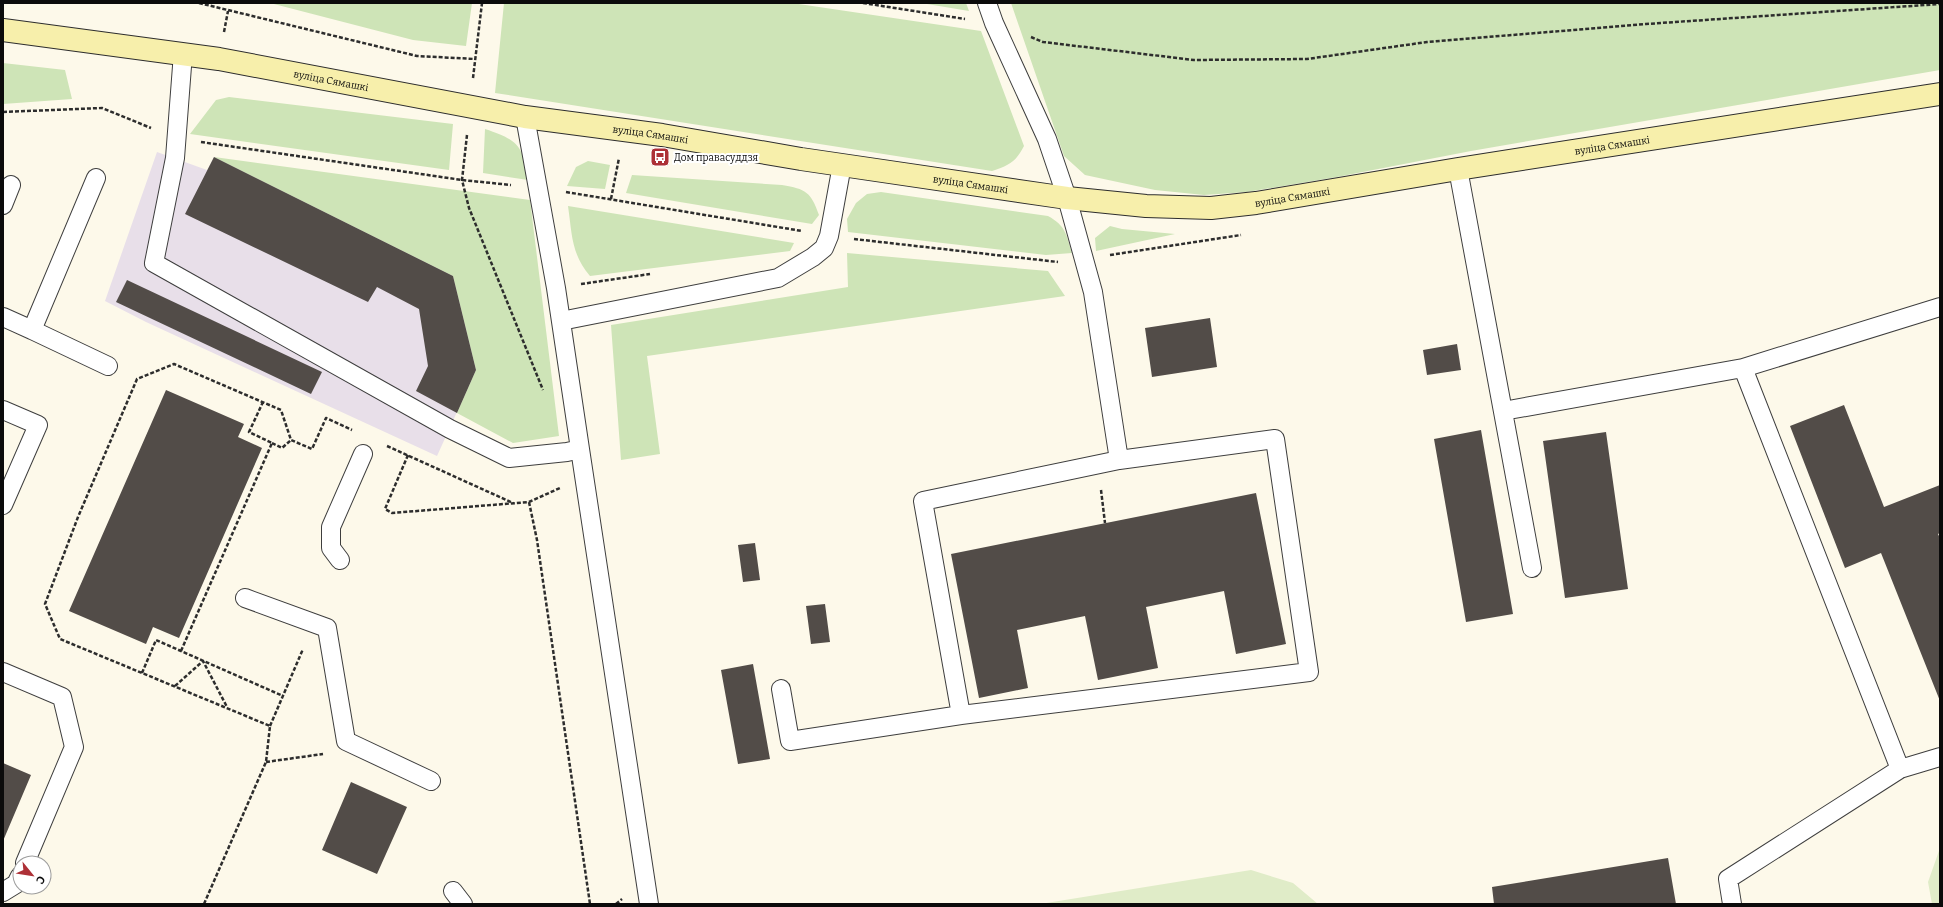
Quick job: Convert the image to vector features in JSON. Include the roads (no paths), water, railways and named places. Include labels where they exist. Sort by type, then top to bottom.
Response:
[{"type":"street","name":"вуліца Сямашкі","points":[[3,30],[183,53],[525,117],[662,135],[842,166],[1067,198],[1146,206],[1211,208],[1304,196],[1458,169],[1940,94]]},
{"type":"lane","points":[[987,3],[994,23],[1047,140],[1067,198],[1085,259],[1093,292],[1119,460]]},
{"type":"lane","points":[[183,53],[175,158],[154,263],[450,429],[509,458],[580,449]]},
{"type":"lane","points":[[525,117],[561,321],[649,904]]},
{"type":"lane","points":[[561,321],[778,278],[813,257],[824,248],[829,236],[842,166]]},
{"type":"lane","points":[[1458,169],[1532,568]]},
{"type":"lane","points":[[32,330],[96,178]]},
{"type":"lane","points":[[3,205],[11,185]]},
{"type":"lane","points":[[1503,411],[1743,368],[1940,307]]},
{"type":"lane","points":[[3,317],[108,366]]},
{"type":"lane","points":[[1743,368],[1900,769]]},
{"type":"lane","points":[[3,410],[38,425],[5,494]]},
{"type":"lane","points":[[781,688],[790,741],[961,715],[1309,672],[1275,439],[1119,460],[923,501],[961,715]]},
{"type":"lane","points":[[340,560],[331,548],[331,527],[363,454]]},
{"type":"lane","points":[[245,598],[327,628],[346,741],[431,781]]},
{"type":"lane","points":[[3,672],[62,697],[74,747],[28,855]]},
{"type":"lane","points":[[1732,904],[1728,879],[1900,769],[1940,757]]},
{"type":"lane","points":[[3,892],[12,886]]},
{"type":"place","name":"Дом правасуддзя","points":[[660,157]]}]
